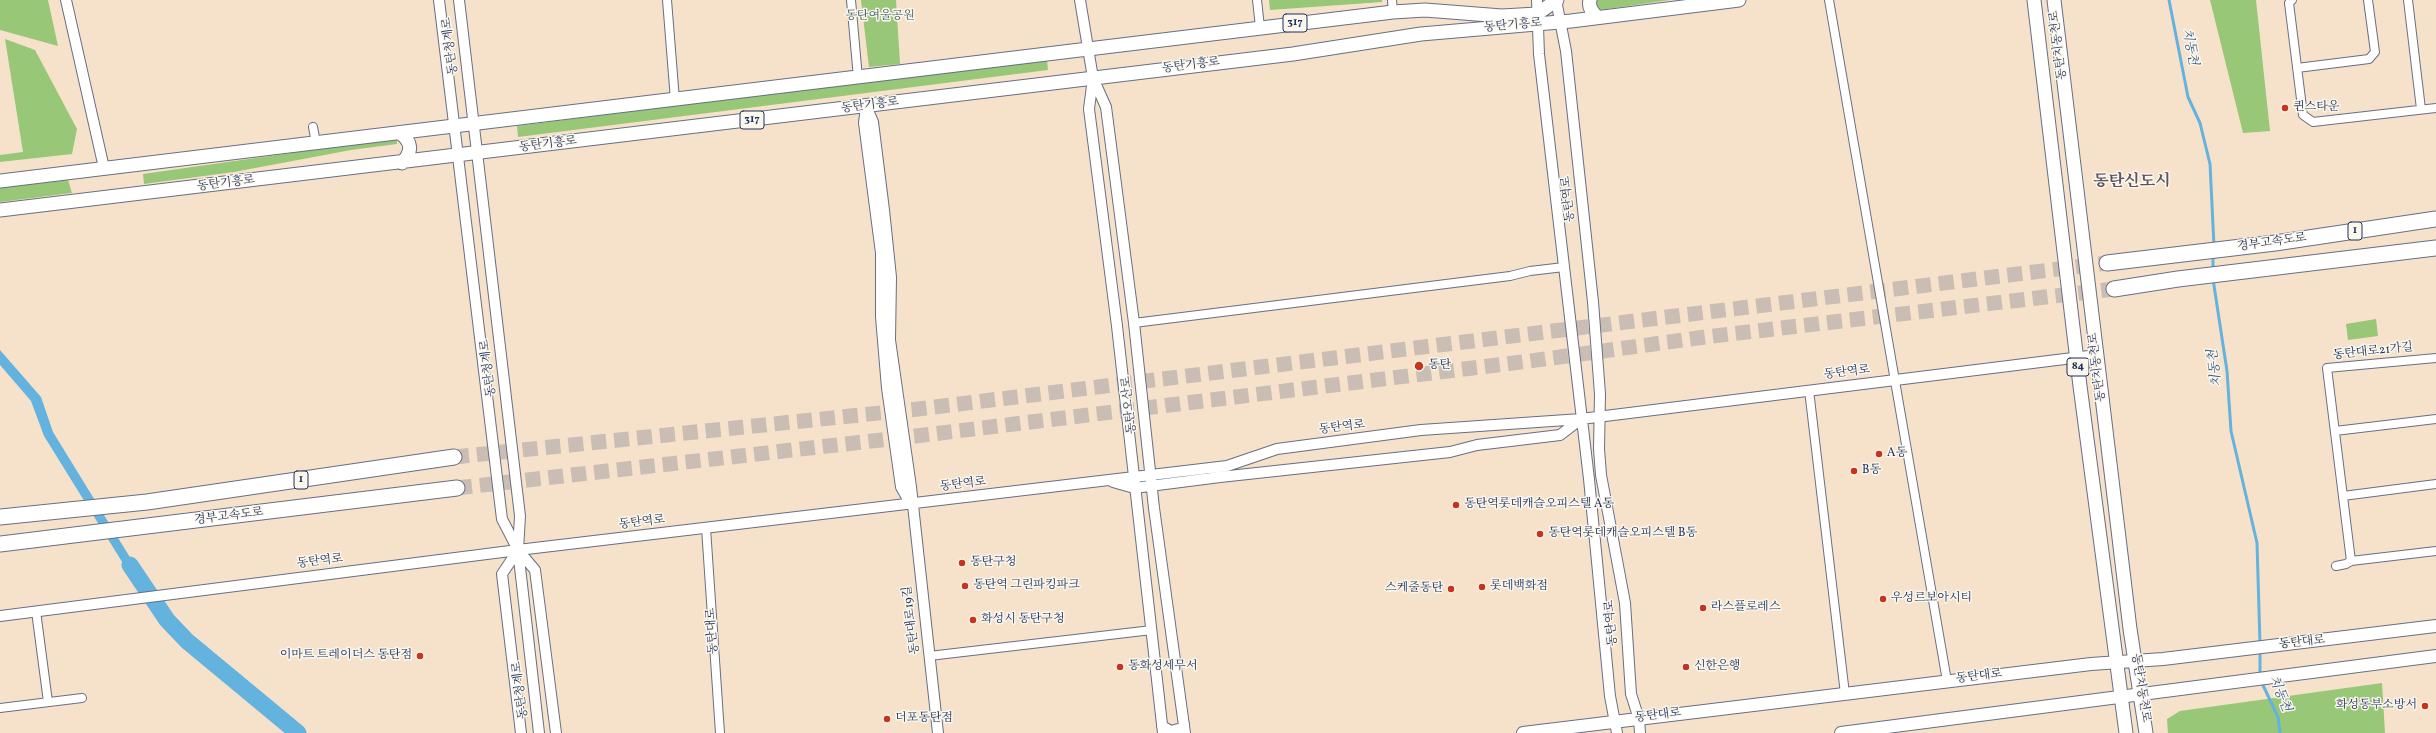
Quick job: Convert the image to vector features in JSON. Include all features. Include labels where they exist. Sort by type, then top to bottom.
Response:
[{"type":"highway","name":"경부고속도로","points":[[2107,263],[2275,243],[2436,219]]},
{"type":"highway","name":"경부고속도로","points":[[2114,289],[2178,279],[2436,248]]},
{"type":"highway","name":"1","points":[[0,517],[147,502],[454,457]]},
{"type":"highway","name":"경부고속도로","points":[[0,544],[457,488]]},
{"type":"main road","name":"동탄기흥로","points":[[0,210],[477,154],[1293,54],[1421,34],[1537,19],[1556,0]]},
{"type":"main road","points":[[1590,0],[1589,4],[1597,17]]},
{"type":"main road","name":"동탄기흥로","points":[[0,181],[858,78],[1260,27],[1393,6],[1561,22],[1739,0]]},
{"type":"main road","name":"동탄치동천로","points":[[2034,0],[2077,357],[2126,733]]},
{"type":"main road","name":"동탄치동천로","points":[[2054,0],[2097,355],[2146,733]]},
{"type":"main road","points":[[400,133],[408,139],[410,147],[410,155],[402,162]]},
{"type":"main road","name":"동탄대로","points":[[1523,733],[1616,727],[1639,719],[1947,681],[2116,662],[2218,653],[2436,626]]},
{"type":"main road","points":[[1841,733],[2436,656]]},
{"type":"street","points":[[66,0],[104,168]]},
{"type":"street","points":[[439,0],[502,519],[518,550],[535,570],[556,733]]},
{"type":"street","name":"동탄청계로","points":[[459,0],[520,516],[518,550],[539,733]]},
{"type":"street","points":[[666,0],[675,100]]},
{"type":"street","points":[[850,0],[858,78]]},
{"type":"street","name":"동탄오산로","points":[[1080,0],[1093,78],[1106,107],[1134,323],[1151,481],[1185,729]]},
{"type":"street","points":[[1257,0],[1260,27]]},
{"type":"street","name":"동탄역로","points":[[1537,0],[1539,54],[1589,479],[1616,727]]},
{"type":"street","name":"동탄역로","points":[[1556,0],[1566,51],[1594,302],[1600,416],[1601,475],[1625,603],[1631,694],[1639,719],[1640,733]]},
{"type":"street","points":[[1829,0],[1947,681]]},
{"type":"street","points":[[2292,0],[2289,3],[2303,115],[2313,122],[2436,108]]},
{"type":"street","points":[[2297,68],[2369,59],[2375,52],[2368,0]]},
{"type":"street","points":[[2408,0],[2421,110]]},
{"type":"street","name":"동탄오산로","points":[[1093,78],[1089,109],[1118,326],[1162,729]]},
{"type":"street","points":[[866,106],[864,123],[881,253],[880,317],[886,382],[901,487],[911,504]]},
{"type":"street","points":[[314,127],[316,143]]},
{"type":"street","points":[[1134,323],[1510,276],[1530,271],[1564,267]]},
{"type":"street","name":"동탄역로","points":[[1151,481],[1227,466],[1276,449],[1421,430],[1581,419],[2097,355]]},
{"type":"street","name":"동탄대로21가길","points":[[2351,561],[2327,368],[2436,358]]},
{"type":"street","points":[[1809,390],[1845,694]]},
{"type":"street","name":"동탄역로","points":[[36,611],[518,550],[1109,481],[1134,483],[1220,477],[1450,452],[1508,441],[1560,435],[1581,419]]},
{"type":"street","points":[[2335,432],[2436,419]]},
{"type":"street","points":[[1506,424],[1508,441]]},
{"type":"street","points":[[1589,479],[1601,475]]},
{"type":"street","points":[[2343,496],[2436,484]]},
{"type":"street","name":"동탄대로19길","points":[[911,504],[938,733]]},
{"type":"street","name":"동탄대로","points":[[706,528],[720,733]]},
{"type":"street","points":[[518,550],[502,574],[521,733]]},
{"type":"street","points":[[2336,566],[2346,564],[2351,561],[2436,551]]},
{"type":"street","points":[[0,616],[36,611],[48,702]]},
{"type":"street","points":[[929,656],[1152,630]]},
{"type":"street","points":[[0,708],[82,698]]},
{"type":"street","points":[[1162,729],[1171,731],[1182,728],[1185,729]]},
{"type":"green space","points":[[0,0],[48,0],[58,46],[0,30]]},
{"type":"green space","name":"동탄여울공원","points":[[861,0],[896,0],[900,64],[869,67]]},
{"type":"green space","points":[[1269,0],[1382,0],[1382,2],[1270,10]]},
{"type":"green space","points":[[1594,0],[1670,0],[1600,10],[1596,9]]},
{"type":"green space","points":[[2210,0],[2256,0],[2270,131],[2243,133]]},
{"type":"green space","points":[[5,39],[35,50],[77,129],[72,154],[0,162],[0,155],[23,152]]},
{"type":"green space","points":[[1047,59],[1048,70],[518,137],[517,126]]},
{"type":"green space","points":[[397,138],[397,144],[351,150],[234,172],[144,184],[143,174]]},
{"type":"green space","points":[[68,180],[72,193],[0,202],[0,188]]},
{"type":"green space","points":[[2376,319],[2378,336],[2348,340],[2346,324]]},
{"type":"green space","points":[[2382,683],[2385,733],[2168,733],[2167,719],[2180,711]]},
{"type":"water","points":[[0,350],[41,397],[53,432],[147,585],[137,586],[44,436],[31,401],[0,365]]},
{"type":"waterway","name":"치동천","points":[[2169,0],[2188,97],[2200,123],[2210,164],[2214,246]]},
{"type":"waterway","name":"치동천","points":[[2213,255],[2213,270]]},
{"type":"waterway","name":"치동천","points":[[2213,279],[2227,371],[2231,431],[2257,543],[2260,644]]},
{"type":"waterway","points":[[130,565],[167,620],[187,641],[298,733]]},
{"type":"waterway","name":"치동천","points":[[2260,651],[2260,676]]},
{"type":"waterway","name":"치동천","points":[[2261,681],[2278,717],[2280,733]]},
{"type":"tunnel","points":[[454,457],[918,409],[2107,263]]},
{"type":"tunnel","points":[[457,488],[916,436],[1530,361],[1705,337],[2114,289]]},
{"type":"place","name":"퀸스타운","points":[[2285,108]]},
{"type":"place","name":"동탄","points":[[1419,366]]},
{"type":"place","name":"A동","points":[[1879,454]]},
{"type":"place","name":"B동","points":[[1854,471]]},
{"type":"place","name":"동탄역롯데캐슬오피스텔 A동","points":[[1456,505]]},
{"type":"place","name":"동탄역롯데캐슬오피스텔 B동","points":[[1540,534]]},
{"type":"place","name":"동탄구청","points":[[962,563]]},
{"type":"place","name":"동탄역 그린파킹파크","points":[[965,586]]},
{"type":"place","name":"롯데백화점","points":[[1482,587]]},
{"type":"place","name":"스케줄동탄","points":[[1451,589]]},
{"type":"place","name":"우성르보아시티","points":[[1883,599]]},
{"type":"place","name":"라스플로레스","points":[[1703,608]]},
{"type":"place","name":"화성시 동탄구청","points":[[973,620]]},
{"type":"place","name":"이마트 트레이더스 동탄점","points":[[420,656]]},
{"type":"place","name":"동화성세무서","points":[[1120,667]]},
{"type":"place","name":"신한은행","points":[[1686,667]]},
{"type":"place","name":"화성동부소방서","points":[[2425,706]]},
{"type":"place","name":"더포동탄점","points":[[887,719]]},
{"type":"district","name":"동탄신도시","points":[[2132,183]]}]
